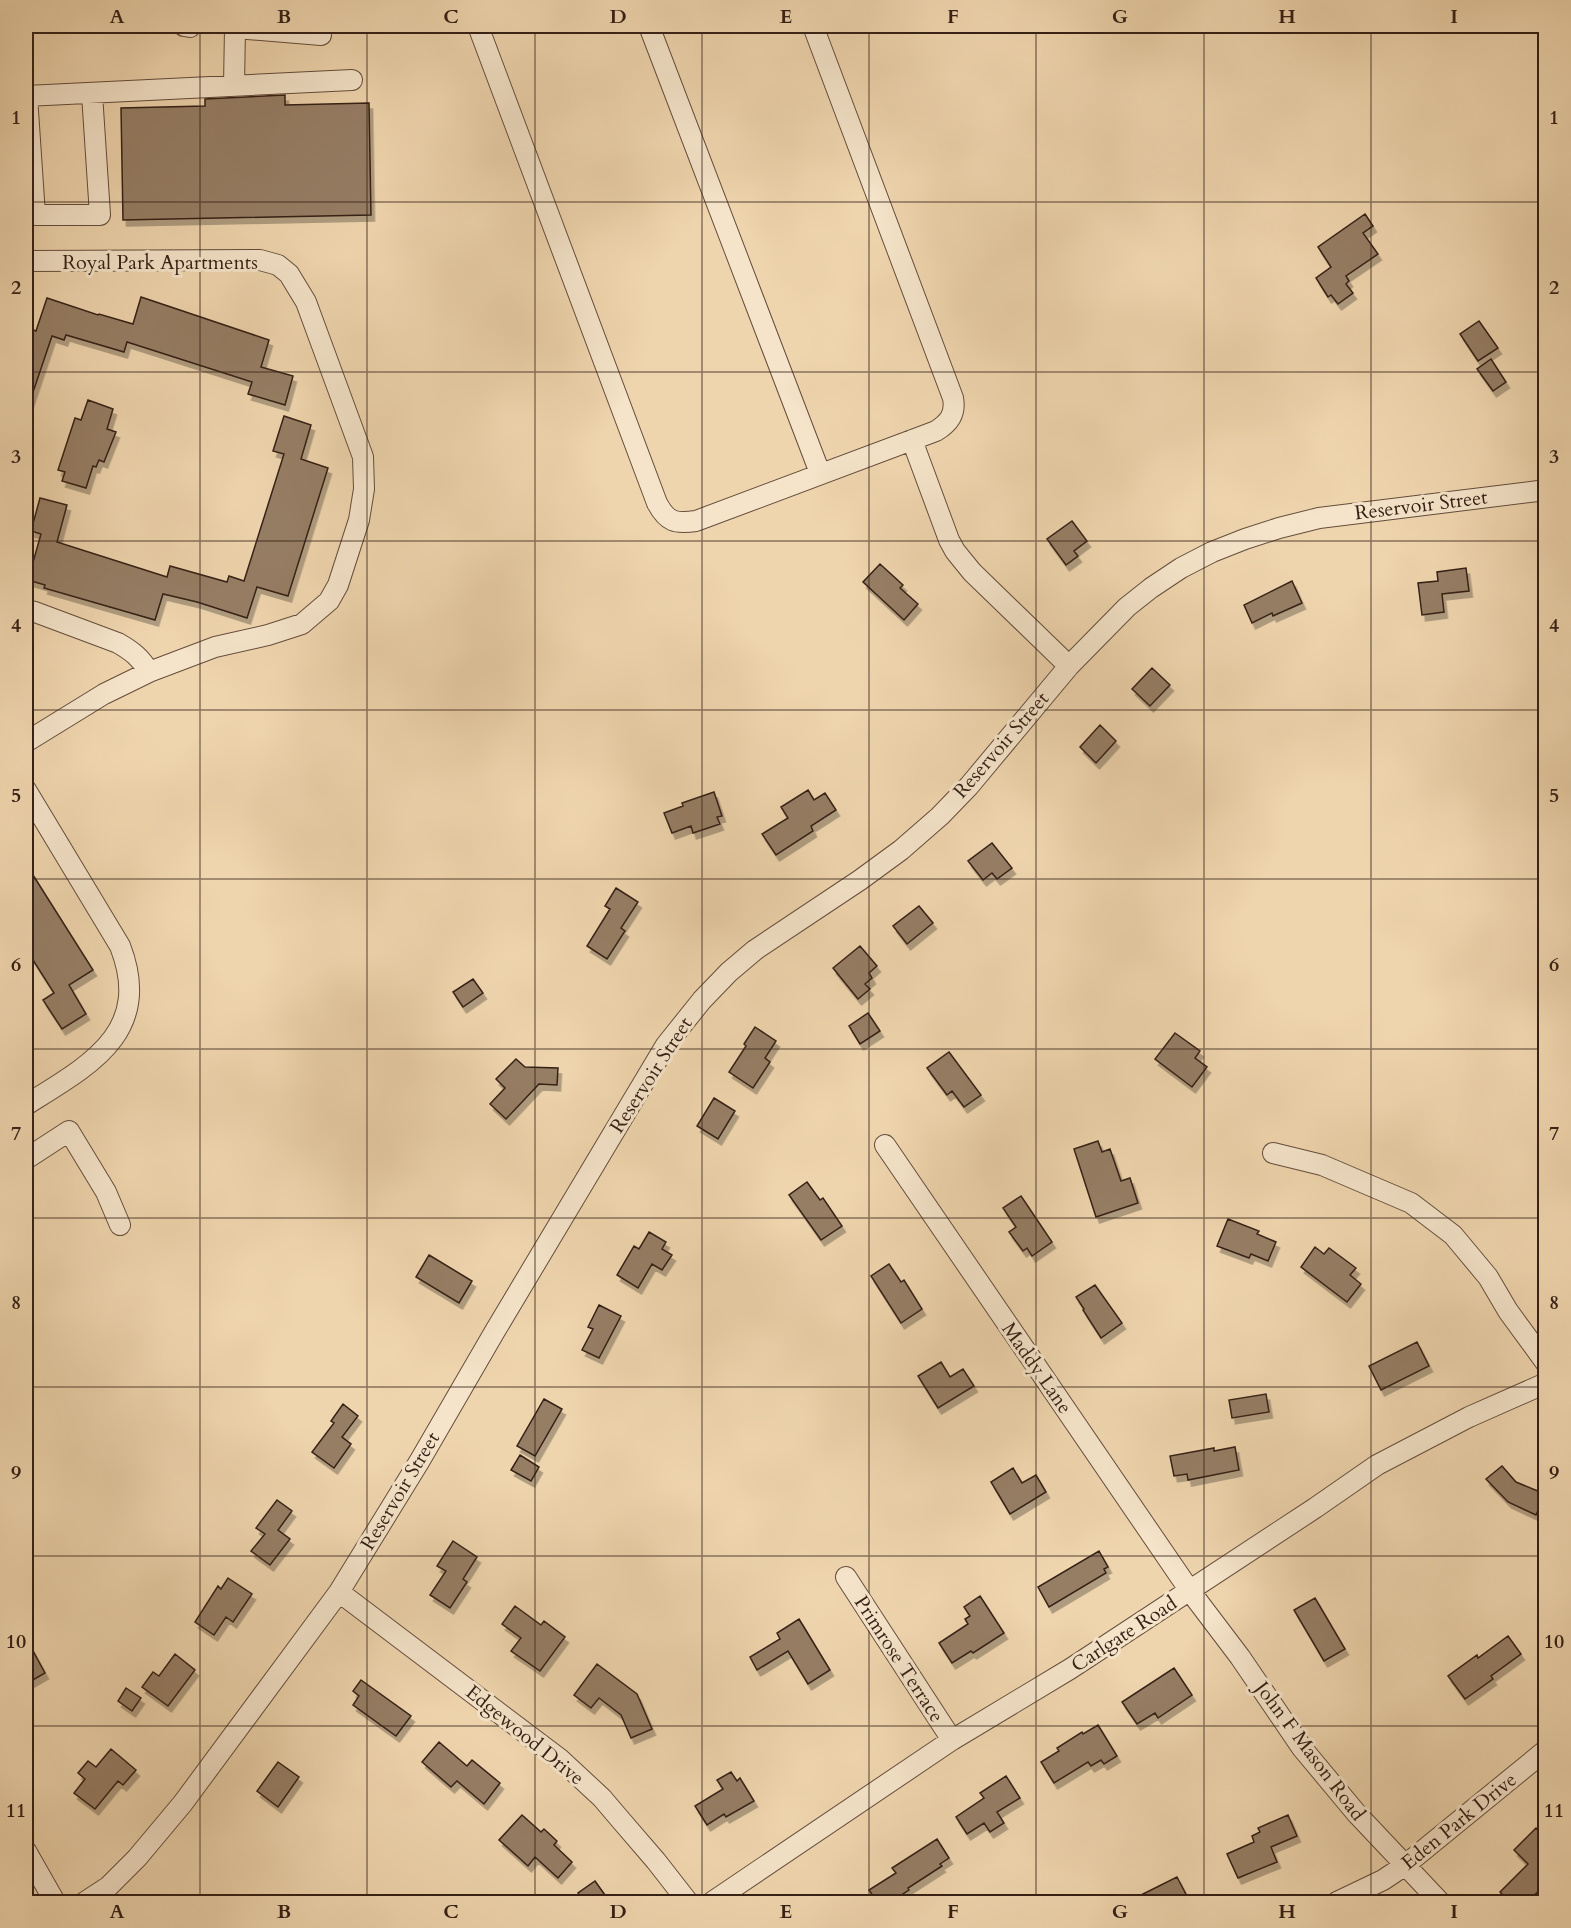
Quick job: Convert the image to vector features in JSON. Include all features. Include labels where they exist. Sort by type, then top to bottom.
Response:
[{"type":"street","points":[[184,26],[190,26]]},
{"type":"street","points":[[478,26],[657,503],[662,513],[670,520],[682,522],[696,520],[936,431],[947,423],[953,412],[953,398],[813,26]]},
{"type":"street","points":[[649,26],[820,473]]},
{"type":"street","points":[[234,86],[235,28],[321,35]]},
{"type":"street","points":[[92,94],[100,215],[35,215],[26,96],[351,80]]},
{"type":"street","name":"Royal Park Apartments","points":[[26,261],[260,260],[278,265],[289,274],[306,302],[363,457],[364,489],[358,520],[338,585],[329,601],[302,624],[285,631],[215,647],[149,672],[104,694],[26,742]]},
{"type":"street","points":[[912,440],[924,476],[955,551],[972,572],[1069,666]]},
{"type":"street","name":"Reservoir Street","points":[[85,1902],[108,1887],[137,1858],[183,1803],[339,1592],[419,1462],[666,1045],[685,1020],[729,972],[755,950],[902,849],[940,816],[969,786],[1069,666],[1127,607],[1181,568],[1245,539],[1319,518],[1545,490]]},
{"type":"street","points":[[26,610],[118,643],[141,659],[149,672]]},
{"type":"street","points":[[26,790],[120,946],[126,961],[131,993],[128,1009],[121,1024],[111,1042],[98,1057],[26,1105]]},
{"type":"street","points":[[26,1159],[69,1131],[106,1192],[120,1226]]},
{"type":"street","name":"Maddy Lane","points":[[885,1145],[1190,1591]]},
{"type":"street","points":[[1274,1153],[1322,1165],[1411,1203],[1453,1235],[1488,1276],[1508,1311],[1545,1363]]},
{"type":"street","name":"Carlgate Road","points":[[712,1902],[952,1740],[1070,1669],[1377,1465],[1469,1417],[1545,1383]]},
{"type":"street","name":"Primrose Terrace","points":[[846,1577],[952,1740]]},
{"type":"street","name":"John F Mason Road","points":[[1190,1591],[1240,1657],[1302,1748],[1357,1814],[1440,1902]]},
{"type":"street","name":"Edgewood Drive","points":[[339,1592],[503,1714],[560,1760],[602,1798],[688,1902]]},
{"type":"street","name":"Eden Park Drive","points":[[1337,1902],[1383,1880],[1404,1866],[1545,1750]]},
{"type":"street","points":[[26,1851],[55,1902]]},
{"type":"building","points":[[285,95],[285,105],[369,103],[371,215],[123,220],[121,108],[205,106],[205,99]]},
{"type":"building","points":[[1365,214],[1373,226],[1363,233],[1378,254],[1346,276],[1349,281],[1346,284],[1353,293],[1338,304],[1331,295],[1328,297],[1316,278],[1331,267],[1318,247]]},
{"type":"building","points":[[141,297],[269,340],[261,367],[293,376],[285,405],[248,394],[252,382],[127,342],[124,352],[66,335],[64,340],[52,336],[28,407],[26,406],[26,327],[36,331],[47,298],[133,324]]},
{"type":"building","points":[[1479,321],[1498,348],[1478,361],[1460,334]]},
{"type":"building","points":[[1491,359],[1506,382],[1493,391],[1477,369]]},
{"type":"building","points":[[88,400],[113,409],[107,429],[116,432],[104,462],[99,460],[96,467],[93,466],[86,488],[62,481],[65,472],[58,470],[75,418],[81,420]]},
{"type":"building","points":[[284,416],[311,425],[301,459],[328,468],[288,596],[257,587],[247,618],[163,594],[155,620],[44,588],[45,585],[28,580],[41,534],[31,531],[40,498],[67,505],[57,542],[167,577],[170,566],[227,582],[229,576],[244,581],[284,454],[273,451]]},
{"type":"building","points":[[1072,521],[1087,541],[1074,551],[1078,556],[1066,565],[1047,539]]},
{"type":"building","points":[[880,564],[903,585],[900,588],[918,604],[904,620],[863,582]]},
{"type":"building","points":[[1466,568],[1469,591],[1442,594],[1444,612],[1422,615],[1418,583],[1438,581],[1437,572]]},
{"type":"building","points":[[1292,581],[1302,603],[1273,616],[1272,613],[1252,623],[1244,605]]},
{"type":"building","points":[[1152,668],[1170,685],[1150,706],[1132,689]]},
{"type":"building","points":[[1100,725],[1116,741],[1096,763],[1080,747]]},
{"type":"building","points":[[808,790],[814,800],[825,793],[836,810],[811,826],[813,831],[776,855],[762,834],[788,818],[781,807]]},
{"type":"building","points":[[714,792],[722,816],[717,817],[720,824],[693,833],[691,826],[672,833],[664,813],[683,806],[682,803]]},
{"type":"building","points":[[992,843],[1012,868],[997,879],[992,873],[983,880],[968,861]]},
{"type":"building","points":[[26,864],[93,970],[69,985],[86,1014],[62,1029],[43,1000],[54,993],[26,949]]},
{"type":"building","points":[[616,888],[638,902],[621,928],[625,931],[607,959],[587,946],[610,909],[605,906]]},
{"type":"building","points":[[919,906],[933,923],[907,944],[893,926]]},
{"type":"building","points":[[860,946],[877,966],[869,973],[872,978],[865,984],[870,989],[858,999],[833,968]]},
{"type":"building","points":[[473,979],[483,993],[463,1007],[453,992]]},
{"type":"building","points":[[868,1013],[880,1031],[860,1044],[849,1026]]},
{"type":"building","points":[[755,1027],[776,1041],[765,1058],[770,1062],[753,1088],[729,1072]]},
{"type":"building","points":[[1175,1033],[1200,1051],[1195,1058],[1207,1067],[1192,1087],[1155,1059]]},
{"type":"building","points":[[949,1052],[981,1095],[964,1107],[952,1091],[947,1095],[927,1068]]},
{"type":"building","points":[[516,1059],[525,1067],[558,1068],[557,1085],[539,1084],[506,1119],[490,1104],[505,1088],[496,1079]]},
{"type":"building","points":[[714,1098],[735,1111],[718,1139],[697,1126]]},
{"type":"building","points":[[1098,1141],[1102,1152],[1110,1149],[1121,1181],[1130,1178],[1138,1203],[1096,1217],[1074,1149]]},
{"type":"building","points":[[807,1182],[820,1200],[823,1198],[842,1226],[821,1240],[789,1195]]},
{"type":"building","points":[[1021,1196],[1052,1242],[1032,1256],[1027,1248],[1023,1251],[1009,1232],[1016,1227],[1003,1208]]},
{"type":"building","points":[[1228,1219],[1259,1231],[1257,1234],[1276,1242],[1268,1261],[1251,1254],[1249,1258],[1217,1246]]},
{"type":"building","points":[[649,1232],[666,1242],[662,1249],[672,1255],[662,1270],[652,1264],[638,1288],[617,1275],[634,1246],[639,1249]]},
{"type":"building","points":[[1315,1247],[1324,1254],[1329,1248],[1356,1268],[1350,1275],[1361,1284],[1347,1302],[1301,1267]]},
{"type":"building","points":[[429,1255],[472,1281],[459,1303],[416,1277]]},
{"type":"building","points":[[889,1264],[901,1282],[904,1280],[922,1309],[901,1323],[871,1276]]},
{"type":"building","points":[[1095,1285],[1122,1323],[1101,1338],[1076,1297]]},
{"type":"building","points":[[599,1305],[621,1316],[599,1358],[582,1350],[593,1329],[588,1327]]},
{"type":"building","points":[[1417,1342],[1429,1366],[1381,1390],[1369,1366]]},
{"type":"building","points":[[941,1362],[950,1377],[963,1369],[974,1386],[938,1408],[918,1376]]},
{"type":"building","points":[[1266,1394],[1269,1412],[1232,1418],[1229,1400]]},
{"type":"building","points":[[544,1399],[562,1409],[535,1456],[517,1446]]},
{"type":"building","points":[[343,1404],[358,1416],[342,1437],[351,1444],[334,1468],[312,1452],[334,1423],[331,1421]]},
{"type":"building","points":[[1235,1447],[1239,1470],[1188,1480],[1187,1474],[1174,1476],[1170,1456],[1214,1448],[1214,1451]]},
{"type":"building","points":[[520,1455],[539,1467],[531,1481],[511,1470]]},
{"type":"building","points":[[1502,1466],[1516,1482],[1545,1494],[1536,1515],[1508,1502],[1486,1479]]},
{"type":"building","points":[[1013,1468],[1022,1483],[1036,1475],[1046,1492],[1010,1514],[991,1482]]},
{"type":"building","points":[[277,1500],[292,1511],[278,1530],[290,1539],[270,1565],[251,1551],[265,1534],[256,1528]]},
{"type":"building","points":[[453,1541],[477,1557],[463,1579],[467,1582],[450,1608],[430,1595],[446,1571],[437,1566]]},
{"type":"building","points":[[1099,1551],[1108,1567],[1104,1569],[1106,1573],[1049,1607],[1038,1587]]},
{"type":"building","points":[[228,1578],[252,1594],[233,1622],[226,1617],[214,1635],[195,1622],[218,1586],[221,1589]]},
{"type":"building","points":[[980,1596],[1004,1633],[973,1653],[971,1651],[952,1663],[939,1643],[968,1624],[965,1619],[970,1616],[964,1607]]},
{"type":"building","points":[[1315,1598],[1345,1649],[1324,1661],[1294,1610]]},
{"type":"building","points":[[515,1606],[541,1625],[544,1621],[565,1637],[540,1671],[511,1651],[521,1638],[502,1624]]},
{"type":"building","points":[[799,1619],[830,1670],[808,1684],[788,1651],[757,1670],[750,1657],[780,1639],[777,1633]]},
{"type":"building","points":[[1508,1636],[1521,1654],[1491,1676],[1493,1679],[1465,1699],[1448,1676]]},
{"type":"building","points":[[26,1638],[45,1673],[26,1684]]},
{"type":"building","points":[[175,1654],[195,1670],[168,1706],[142,1687],[153,1672],[159,1676]]},
{"type":"building","points":[[597,1664],[637,1694],[652,1729],[631,1738],[621,1715],[599,1698],[591,1708],[574,1695]]},
{"type":"building","points":[[1174,1668],[1192,1695],[1158,1718],[1155,1713],[1137,1724],[1122,1702]]},
{"type":"building","points":[[361,1680],[411,1716],[396,1736],[353,1705],[359,1696],[353,1691]]},
{"type":"building","points":[[126,1688],[141,1698],[132,1711],[118,1701]]},
{"type":"building","points":[[1098,1725],[1117,1756],[1104,1764],[1101,1760],[1091,1766],[1088,1762],[1054,1783],[1041,1762],[1059,1751],[1057,1748]]},
{"type":"building","points":[[439,1742],[467,1766],[472,1760],[500,1783],[484,1804],[457,1781],[451,1787],[422,1762]]},
{"type":"building","points":[[111,1749],[136,1770],[123,1785],[118,1781],[95,1809],[74,1793],[85,1779],[78,1773],[88,1761],[96,1767]]},
{"type":"building","points":[[278,1762],[299,1777],[278,1807],[257,1791]]},
{"type":"building","points":[[731,1772],[737,1781],[740,1778],[754,1801],[726,1817],[724,1814],[707,1825],[695,1806],[723,1789],[717,1780]]},
{"type":"building","points":[[1006,1776],[1020,1798],[997,1812],[1004,1823],[990,1832],[984,1823],[967,1834],[956,1817],[984,1798],[980,1793]]},
{"type":"building","points":[[522,1815],[541,1832],[544,1829],[557,1841],[554,1845],[572,1862],[558,1878],[535,1857],[528,1866],[499,1840]]},
{"type":"building","points":[[1288,1815],[1297,1836],[1271,1847],[1277,1862],[1238,1878],[1227,1854],[1254,1842],[1252,1836],[1260,1832],[1258,1828]]},
{"type":"building","points":[[1536,1828],[1545,1837],[1545,1885],[1527,1902],[1510,1902],[1500,1892],[1528,1864],[1514,1850]]},
{"type":"building","points":[[937,1839],[949,1858],[940,1864],[942,1866],[908,1888],[909,1890],[903,1894],[905,1897],[897,1902],[877,1902],[869,1890],[896,1873],[892,1868]]},
{"type":"building","points":[[1177,1877],[1190,1902],[1127,1902]]},
{"type":"building","points":[[595,1881],[610,1902],[584,1902],[578,1893]]}]
